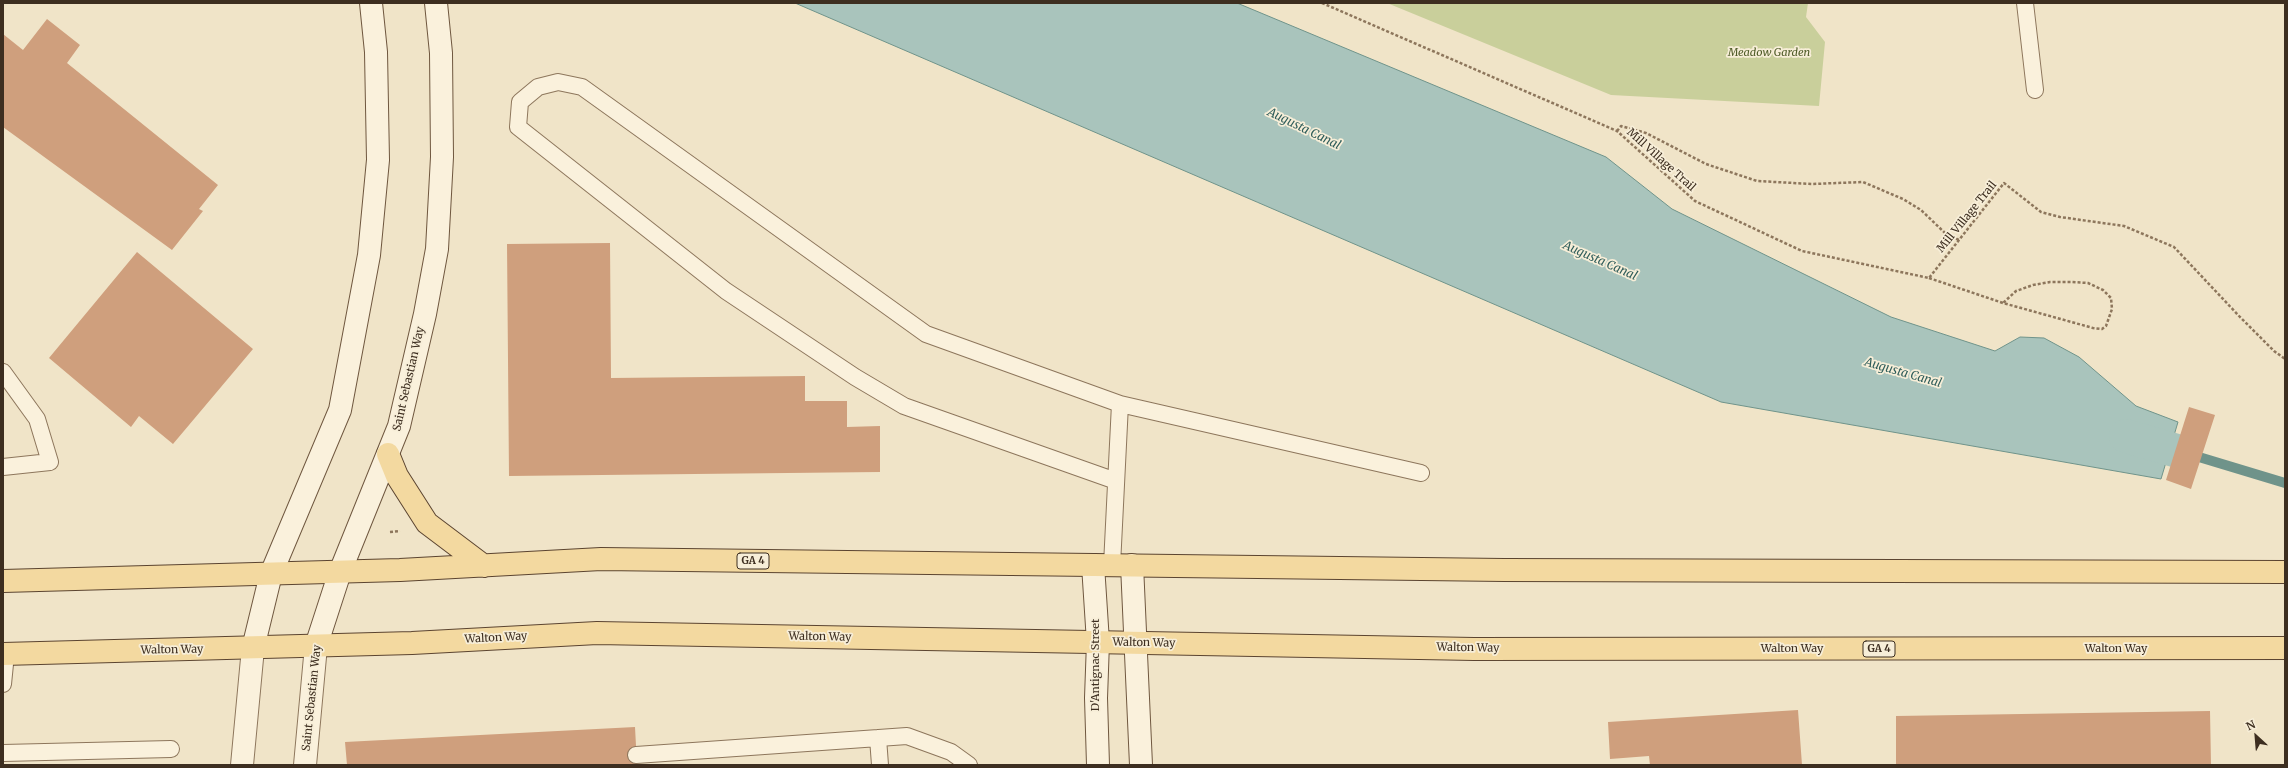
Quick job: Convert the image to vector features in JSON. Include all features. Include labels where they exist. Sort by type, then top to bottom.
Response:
[{"type":"main road","points":[[242,765],[254,648],[271,574],[340,410],[369,255],[378,160],[376,52],[371,3]]},
{"type":"main road","name":"Saint Sebastian Way","points":[[305,765],[316,646],[340,572],[399,426],[425,314],[436,249],[442,157],[441,53],[436,3]]},
{"type":"main road","points":[[388,454],[397,476],[427,523],[484,566]]},
{"type":"main road","name":"GA 4","points":[[3,581],[340,572],[600,559],[1504,570],[2285,572]]},
{"type":"main road","points":[[1112,565],[1136,643],[1141,765]]},
{"type":"main road","name":"D'Antignac Street","points":[[1098,765],[1096,698],[1098,642],[1112,565]]},
{"type":"main road","name":"Walton Way","points":[[5,654],[412,643],[597,633],[1474,649],[2285,648]]},
{"type":"lane","points":[[2025,3],[2035,90]]},
{"type":"lane","points":[[1116,482],[904,406],[855,377],[726,291],[518,127],[520,102],[538,87],[558,82],[582,87],[926,334],[1120,404],[1421,473]]},
{"type":"lane","points":[[3,372],[37,419],[50,462],[3,467]]},
{"type":"lane","points":[[1112,565],[1120,404]]},
{"type":"lane","points":[[3,684],[5,654]]},
{"type":"lane","points":[[636,755],[907,736],[951,752],[969,765]]},
{"type":"lane","points":[[878,738],[880,765]]},
{"type":"lane","points":[[3,753],[171,748]]},
{"type":"path","name":"Mill Village Trail","points":[[1322,3],[1617,131],[1694,201],[1802,251],[1930,278],[2004,183],[2041,212],[2060,217],[2124,226],[2174,247],[2240,317],[2274,351],[2285,359]]},
{"type":"path","points":[[1617,131],[1621,126],[1646,133],[1706,164],[1757,181],[1812,184],[1863,182],[1903,199],[1921,210],[1945,233],[1959,240]]},
{"type":"path","points":[[1930,278],[2002,303],[2082,326],[2102,329],[2110,318],[2112,309],[2111,298],[2103,290],[2088,283],[2050,282],[2033,285],[2016,291],[2002,303]]},
{"type":"green space","name":"Meadow Garden","points":[[1387,3],[1808,3],[1806,17],[1825,42],[1819,106],[1611,95]]},
{"type":"water","points":[[795,3],[1237,3],[1606,157],[1672,209],[1891,317],[1995,351],[2020,337],[2044,338],[2079,357],[2136,406],[2178,422],[2161,479],[1721,402]]},
{"type":"building","points":[[47,19],[80,45],[67,63],[218,185],[199,209],[203,211],[172,250],[3,127],[3,34],[23,50]]},
{"type":"building","points":[[610,243],[611,378],[805,376],[805,401],[847,401],[847,427],[880,426],[880,472],[509,476],[507,244]]},
{"type":"building","points":[[137,252],[253,349],[173,444],[139,416],[131,427],[49,358]]},
{"type":"building","points":[[2189,407],[2215,415],[2191,489],[2166,480]]},
{"type":"building","points":[[1798,710],[1802,765],[1650,765],[1649,756],[1610,759],[1608,722]]},
{"type":"building","points":[[2210,711],[2211,765],[1896,765],[1896,716]]},
{"type":"building","points":[[635,727],[637,765],[347,765],[345,742]]},
{"type":"waterway","name":"Augusta Canal","points":[[2126,436],[2184,453]]},
{"type":"waterway","points":[[2189,454],[2285,483]]}]
